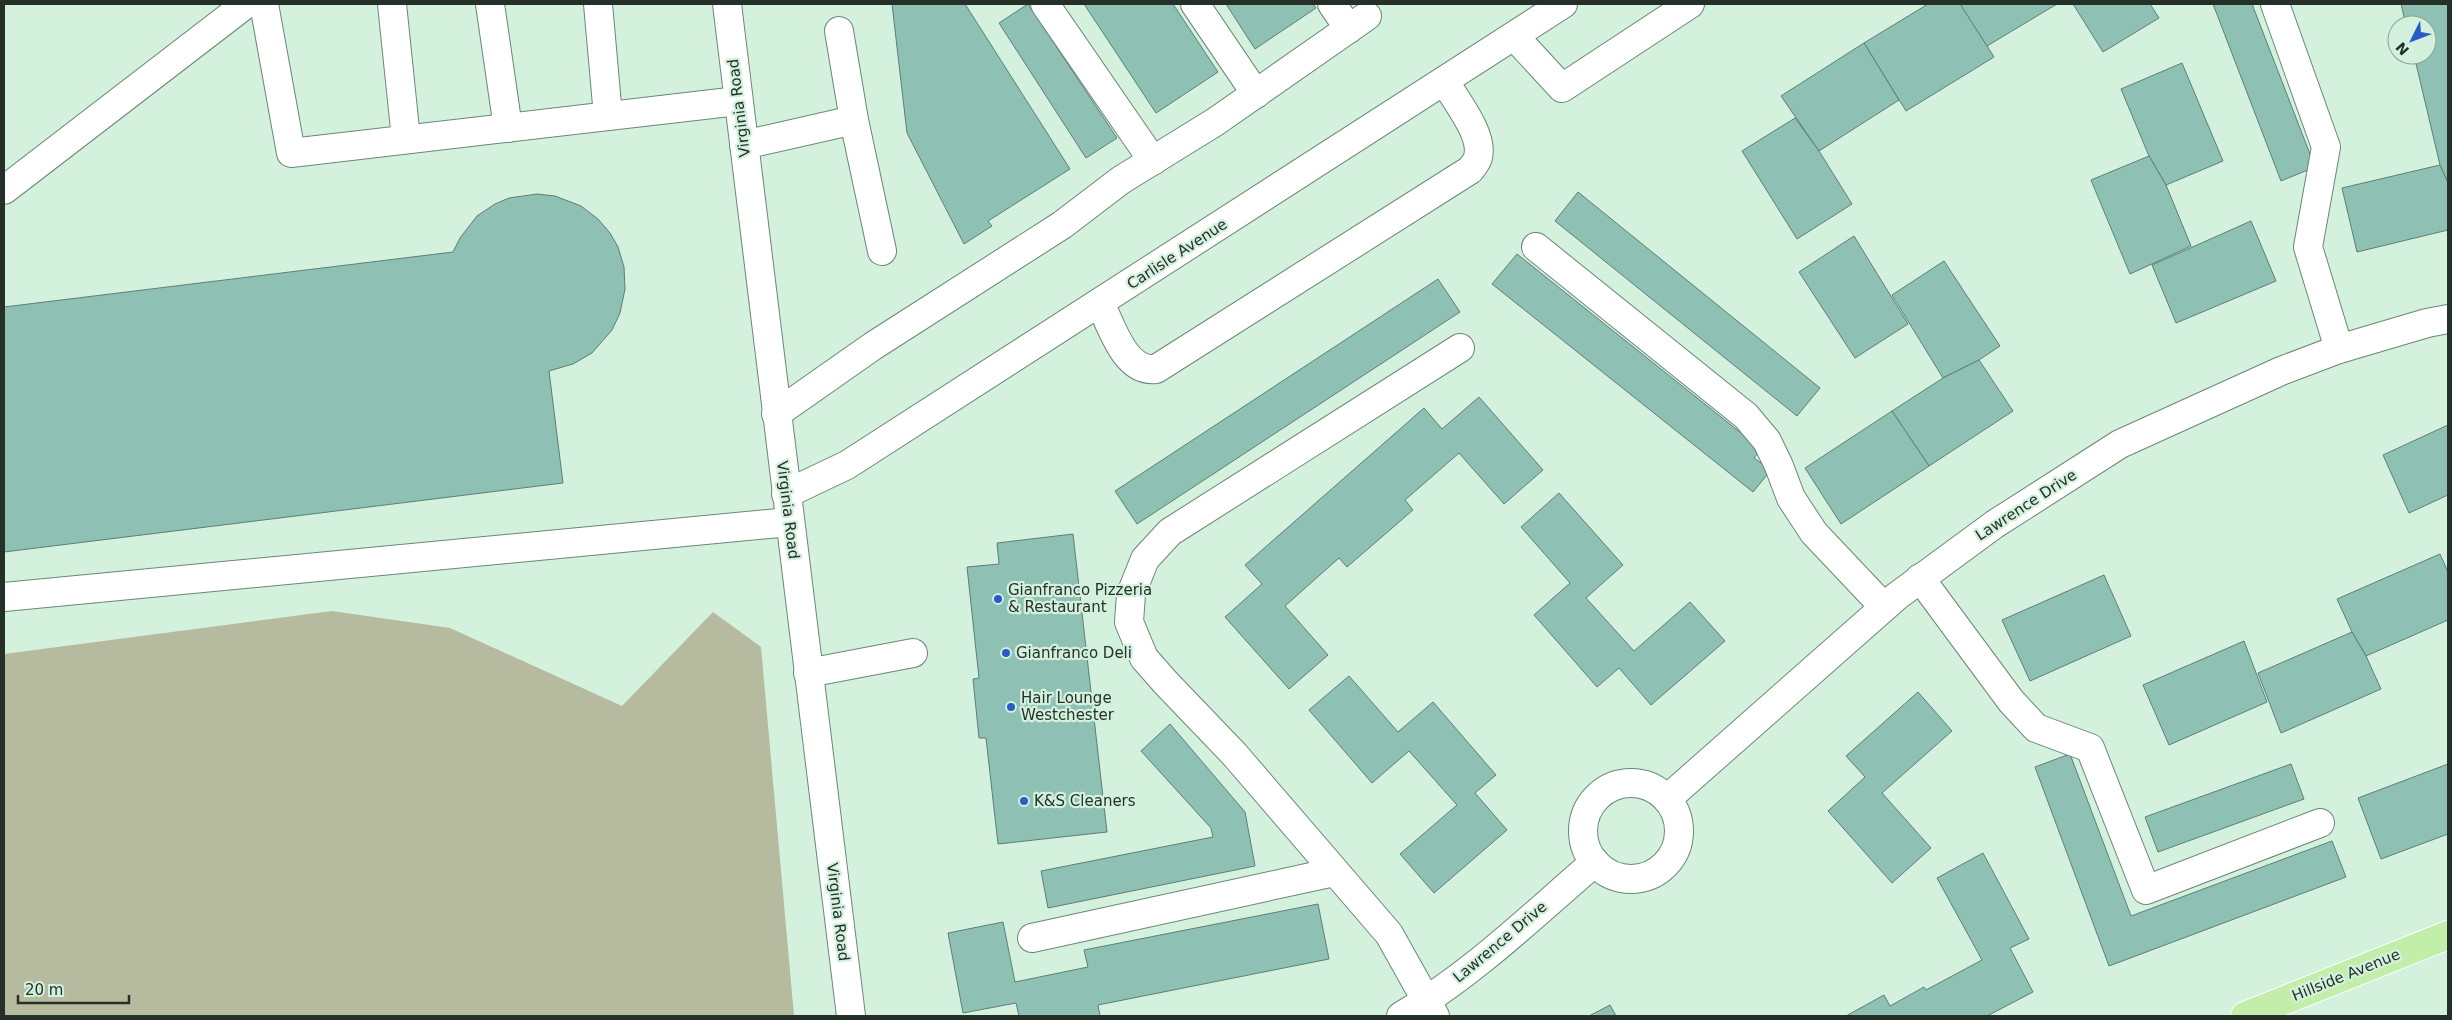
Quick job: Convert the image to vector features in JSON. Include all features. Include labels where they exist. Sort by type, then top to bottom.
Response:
[{"type":"main road","name":"Hillside Avenue","points":[[2245,1016],[2448,935]]},
{"type":"street","points":[[4,190],[246,4]]},
{"type":"street","points":[[264,4],[290,153],[738,101]]},
{"type":"street","points":[[392,4],[406,139]]},
{"type":"street","points":[[490,4],[508,128]]},
{"type":"street","points":[[598,4],[608,116]]},
{"type":"street","name":"Virginia Road","points":[[727,4],[789,522],[852,1016]]},
{"type":"street","points":[[1044,4],[1153,161]]},
{"type":"street","points":[[1195,4],[1256,94]]},
{"type":"street","points":[[776,414],[873,346],[1062,225],[1121,180],[1256,94],[1358,22],[1332,4]]},
{"type":"street","name":"Carlisle Avenue","points":[[786,494],[847,465],[1445,82],[1563,4]]},
{"type":"street","points":[[1514,36],[1562,88],[1690,4]]},
{"type":"street","points":[[2275,4],[2326,147],[2308,247],[2339,349]]},
{"type":"street","points":[[839,31],[854,120],[882,251]]},
{"type":"street","points":[[1100,303],[1124,352],[1136,366],[1146,371],[1156,369],[1453,181],[1470,170],[1478,159],[1479,149],[1477,135],[1445,82]]},
{"type":"street","points":[[744,145],[854,120]]},
{"type":"street","points":[[1536,247],[1746,416],[1767,441],[1791,498],[1814,533],[1884,607]]},
{"type":"street","name":"Lawrence Drive","points":[[1667,799],[1884,607],[1920,578],[1995,524],[2120,444],[2281,371],[2339,349],[2426,323],[2448,319]]},
{"type":"street","points":[[1431,1009],[1389,934],[1235,755],[1144,658],[1134,638],[1129,622],[1131,594],[1145,559],[1170,532],[1460,348]]},
{"type":"street","points":[[4,598],[789,522]]},
{"type":"street","points":[[1920,578],[2011,701],[2036,728],[2090,748],[2146,890],[2320,822]]},
{"type":"street","points":[[808,672],[913,654]]},
{"type":"street","points":[[1642,783],[1656,789],[1667,799],[1676,812],[1679,827],[1678,842],[1673,856],[1663,867],[1650,876],[1636,879],[1620,878],[1606,872],[1594,862],[1586,850],[1583,834],[1584,820],[1589,806],[1599,794],[1619,784],[1642,783]]},
{"type":"street","name":"Lawrence Drive","points":[[1401,1016],[1431,1009],[1478,964],[1594,862]]},
{"type":"street","points":[[1032,938],[1334,872]]},
{"type":"green space","points":[[332,611],[450,628],[622,706],[713,612],[761,647],[794,1016],[4,1016],[4,654]]},
{"type":"building","points":[[892,4],[965,4],[1070,169],[988,221],[992,226],[964,244],[907,133]]},
{"type":"building","points":[[1028,4],[1117,138],[1086,158],[999,23]]},
{"type":"building","points":[[1084,4],[1173,4],[1218,72],[1156,113]]},
{"type":"building","points":[[1226,4],[1313,4],[1316,8],[1255,49]]},
{"type":"building","points":[[1928,4],[1961,4],[1994,57],[1906,111],[1864,43]]},
{"type":"building","points":[[1960,4],[2057,4],[1987,46]]},
{"type":"building","points":[[2073,4],[2150,4],[2159,18],[2103,52]]},
{"type":"building","points":[[2213,4],[2252,4],[2315,167],[2281,181]]},
{"type":"building","points":[[2401,4],[2448,4],[2448,183],[2440,165],[2416,65],[2437,65],[2437,15],[2404,15]]},
{"type":"building","points":[[1864,43],[1899,100],[1819,151],[1781,96]]},
{"type":"building","points":[[2182,63],[2223,161],[2166,185],[2149,156],[2121,89]]},
{"type":"building","points":[[1795,118],[1819,151],[1852,204],[1797,239],[1742,151]]},
{"type":"building","points":[[2149,156],[2166,185],[2191,246],[2130,274],[2091,180]]},
{"type":"building","points":[[2440,165],[2448,183],[2448,230],[2357,252],[2342,188]]},
{"type":"building","points":[[1578,192],[1820,388],[1797,416],[1555,221]]},
{"type":"building","points":[[537,194],[555,196],[581,206],[598,219],[610,233],[618,247],[624,267],[625,289],[620,313],[612,330],[592,353],[573,364],[549,371],[563,483],[4,552],[4,307],[453,252],[460,238],[477,216],[495,204],[509,198]]},
{"type":"building","points":[[2251,221],[2276,281],[2176,323],[2152,265]]},
{"type":"building","points":[[1854,236],[1908,324],[1855,358],[1799,272]]},
{"type":"building","points":[[1517,254],[1761,449],[1754,458],[1771,470],[1753,492],[1492,284]]},
{"type":"building","points":[[1944,261],[2000,346],[1979,360],[1943,378],[1892,295]]},
{"type":"building","points":[[1438,279],[1460,312],[1137,524],[1115,491]]},
{"type":"building","points":[[1979,360],[2013,411],[1929,466],[1892,411],[1943,378]]},
{"type":"building","points":[[1479,397],[1543,470],[1504,504],[1459,453],[1405,500],[1413,510],[1347,567],[1339,558],[1285,606],[1328,655],[1289,689],[1225,617],[1262,584],[1245,565],[1424,408],[1442,429]]},
{"type":"building","points":[[1892,411],[1929,466],[1841,524],[1805,468]]},
{"type":"building","points":[[2448,425],[2448,495],[2409,513],[2383,455]]},
{"type":"building","points":[[1559,493],[1623,565],[1586,598],[1634,651],[1690,602],[1725,641],[1651,705],[1619,668],[1597,687],[1534,615],[1570,583],[1521,527]]},
{"type":"building","points":[[1073,534],[1107,832],[998,844],[986,738],[979,738],[973,679],[979,678],[967,567],[999,564],[997,543]]},
{"type":"building","points":[[2440,554],[2448,572],[2448,620],[2366,656],[2352,632],[2337,599]]},
{"type":"building","points":[[2104,575],[2131,636],[2030,681],[2002,620]]},
{"type":"building","points":[[2352,632],[2366,656],[2381,689],[2281,733],[2258,673]]},
{"type":"building","points":[[2244,641],[2267,702],[2169,745],[2143,685]]},
{"type":"building","points":[[1349,676],[1398,732],[1433,702],[1496,775],[1475,793],[1507,830],[1434,893],[1400,854],[1457,805],[1409,751],[1372,783],[1309,710]]},
{"type":"building","points":[[1918,692],[1952,731],[1882,793],[1931,848],[1892,883],[1828,811],[1865,777],[1846,756]]},
{"type":"building","points":[[1170,724],[1245,812],[1255,866],[1048,908],[1041,871],[1213,837],[1211,828],[1141,751]]},
{"type":"building","points":[[2070,754],[2131,916],[2332,841],[2346,877],[2109,966],[2035,767]]},
{"type":"building","points":[[2291,764],[2304,799],[2158,852],[2145,817]]},
{"type":"building","points":[[2448,764],[2448,834],[2381,859],[2358,798]]},
{"type":"building","points":[[1983,853],[2029,939],[2010,948],[2033,992],[1987,1016],[1846,1016],[1884,995],[1890,1006],[1924,987],[1926,990],[1982,960],[1937,878]]},
{"type":"building","points":[[1318,904],[1329,959],[1098,1005],[1100,1016],[1019,1016],[1016,1003],[963,1013],[948,933],[1003,922],[1015,982],[1088,967],[1084,950]]},
{"type":"building","points":[[1610,1005],[1616,1016],[1589,1016]]},
{"type":"place","name":"Gianfranco Pizzeria & Restaurant","points":[[998,599]]},
{"type":"place","name":"Gianfranco Deli","points":[[1006,653]]},
{"type":"place","name":"Hair Lounge Westchester","points":[[1011,707]]},
{"type":"place","name":"K&S Cleaners","points":[[1024,801]]}]
